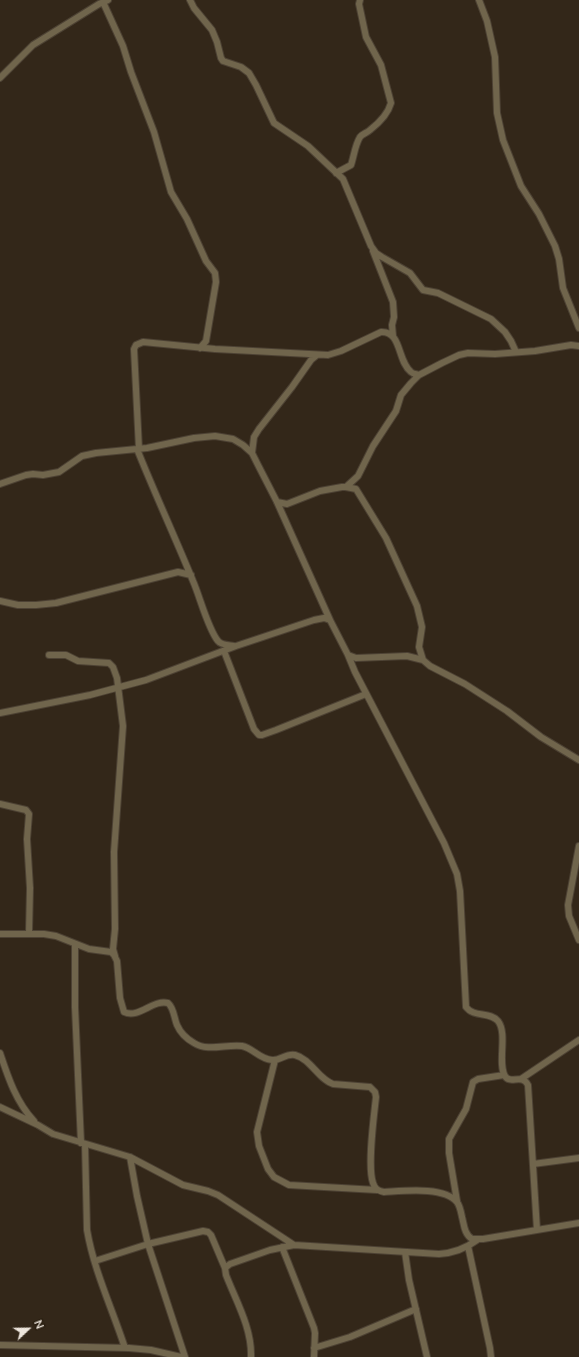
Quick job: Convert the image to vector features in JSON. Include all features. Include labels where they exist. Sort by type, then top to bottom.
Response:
[{"type":"street","points":[[190,0],[194,8],[212,30],[217,42],[220,58],[223,61],[241,68],[248,73],[256,85],[274,123],[308,146],[344,181],[393,302],[393,336],[405,365],[410,371],[420,375]]},
{"type":"street","points":[[336,173],[351,165],[360,136],[382,120],[390,108],[391,103],[381,65],[366,37],[359,4],[360,0]]},
{"type":"street","points":[[479,0],[487,21],[495,57],[497,114],[503,140],[521,186],[539,214],[555,246],[559,259],[563,288],[579,328]]},
{"type":"street","points":[[0,78],[33,45],[106,1],[124,46],[131,72],[154,132],[171,192],[187,219],[206,261],[216,277],[206,341],[200,348]]},
{"type":"street","points":[[373,250],[410,273],[423,290],[438,293],[491,319],[505,332],[516,352]]},
{"type":"street","points":[[366,694],[262,735],[259,735],[254,729],[218,642],[211,629],[191,575],[156,497],[138,449],[134,349],[136,345],[143,342],[150,342],[200,348],[328,355],[341,351],[381,332],[386,331],[393,336]]},
{"type":"street","points":[[423,660],[419,647],[422,626],[417,606],[386,538],[356,489],[358,476],[373,446],[396,411],[401,395],[420,375],[442,362],[468,353],[480,354],[535,351],[571,345],[579,346]]},
{"type":"street","points":[[239,443],[247,442],[254,438],[311,360],[317,355]]},
{"type":"street","points":[[0,484],[26,475],[43,475],[59,472],[82,456],[96,453],[147,448],[194,438],[215,436],[233,440],[252,454],[277,502],[355,672],[444,843],[457,874],[461,898],[463,972],[466,1007],[472,1013],[492,1016],[498,1021],[502,1030],[504,1075],[511,1079],[521,1079],[526,1082],[529,1090],[537,1230]]},
{"type":"street","points":[[252,454],[254,438]]},
{"type":"street","points":[[346,487],[358,476]]},
{"type":"street","points":[[277,502],[287,504],[320,491],[346,487],[356,489]]},
{"type":"street","points":[[182,572],[186,564]]},
{"type":"street","points":[[0,601],[18,605],[56,603],[182,572],[191,575]]},
{"type":"street","points":[[0,714],[119,688],[146,680],[236,646],[314,620],[324,618],[330,620]]},
{"type":"street","points":[[218,642],[224,645],[236,646]]},
{"type":"street","points":[[49,654],[66,655],[78,661],[111,664],[115,671],[119,688],[123,726],[114,852],[115,929],[113,948],[116,957],[120,998],[124,1012],[133,1014],[160,1002],[168,1003],[171,1006],[181,1031],[194,1043],[200,1046],[241,1046],[250,1050],[259,1057],[275,1060],[290,1054],[295,1055],[305,1060],[328,1082],[333,1084],[364,1086],[373,1089],[376,1097],[371,1162],[373,1184],[377,1190]]},
{"type":"street","points":[[348,655],[356,658],[406,656],[423,660],[430,666],[465,684],[507,711],[541,737],[579,760]]},
{"type":"street","points":[[0,804],[21,809],[29,814],[27,838],[30,888],[30,933]]},
{"type":"street","points":[[579,846],[568,905],[569,916],[579,940]]},
{"type":"street","points":[[0,934],[30,933],[56,936],[89,949],[110,952],[116,957]]},
{"type":"street","points":[[75,944],[75,1007],[87,1230],[104,1292],[125,1348]]},
{"type":"street","points":[[521,1079],[579,1040]]},
{"type":"street","points":[[0,1053],[7,1075],[17,1097],[27,1113],[38,1125]]},
{"type":"street","points":[[275,1060],[257,1132],[259,1146],[268,1169],[274,1177],[289,1185],[377,1190],[384,1192],[441,1192],[456,1201],[460,1207],[466,1234],[472,1239],[477,1240]]},
{"type":"street","points":[[456,1201],[449,1153],[449,1139],[466,1109],[473,1082],[478,1079],[504,1075]]},
{"type":"street","points":[[0,1107],[38,1125],[53,1134],[130,1157],[183,1185],[218,1195],[294,1245]]},
{"type":"street","points":[[130,1157],[148,1244],[185,1357]]},
{"type":"street","points":[[533,1164],[579,1158]]},
{"type":"street","points":[[226,1268],[230,1264],[237,1261],[282,1247],[294,1245],[405,1252],[448,1253],[459,1251],[477,1240],[579,1224]]},
{"type":"street","points":[[95,1261],[148,1244],[203,1231],[208,1232],[211,1235],[226,1268],[226,1275],[251,1344],[251,1357]]},
{"type":"street","points":[[468,1246],[490,1348],[490,1357]]},
{"type":"street","points":[[282,1247],[314,1328],[314,1357]]},
{"type":"street","points":[[405,1252],[409,1280],[428,1357]]},
{"type":"street","points":[[314,1348],[350,1338],[416,1310]]},
{"type":"street","points":[[0,1345],[125,1348],[151,1350],[181,1357]]}]
